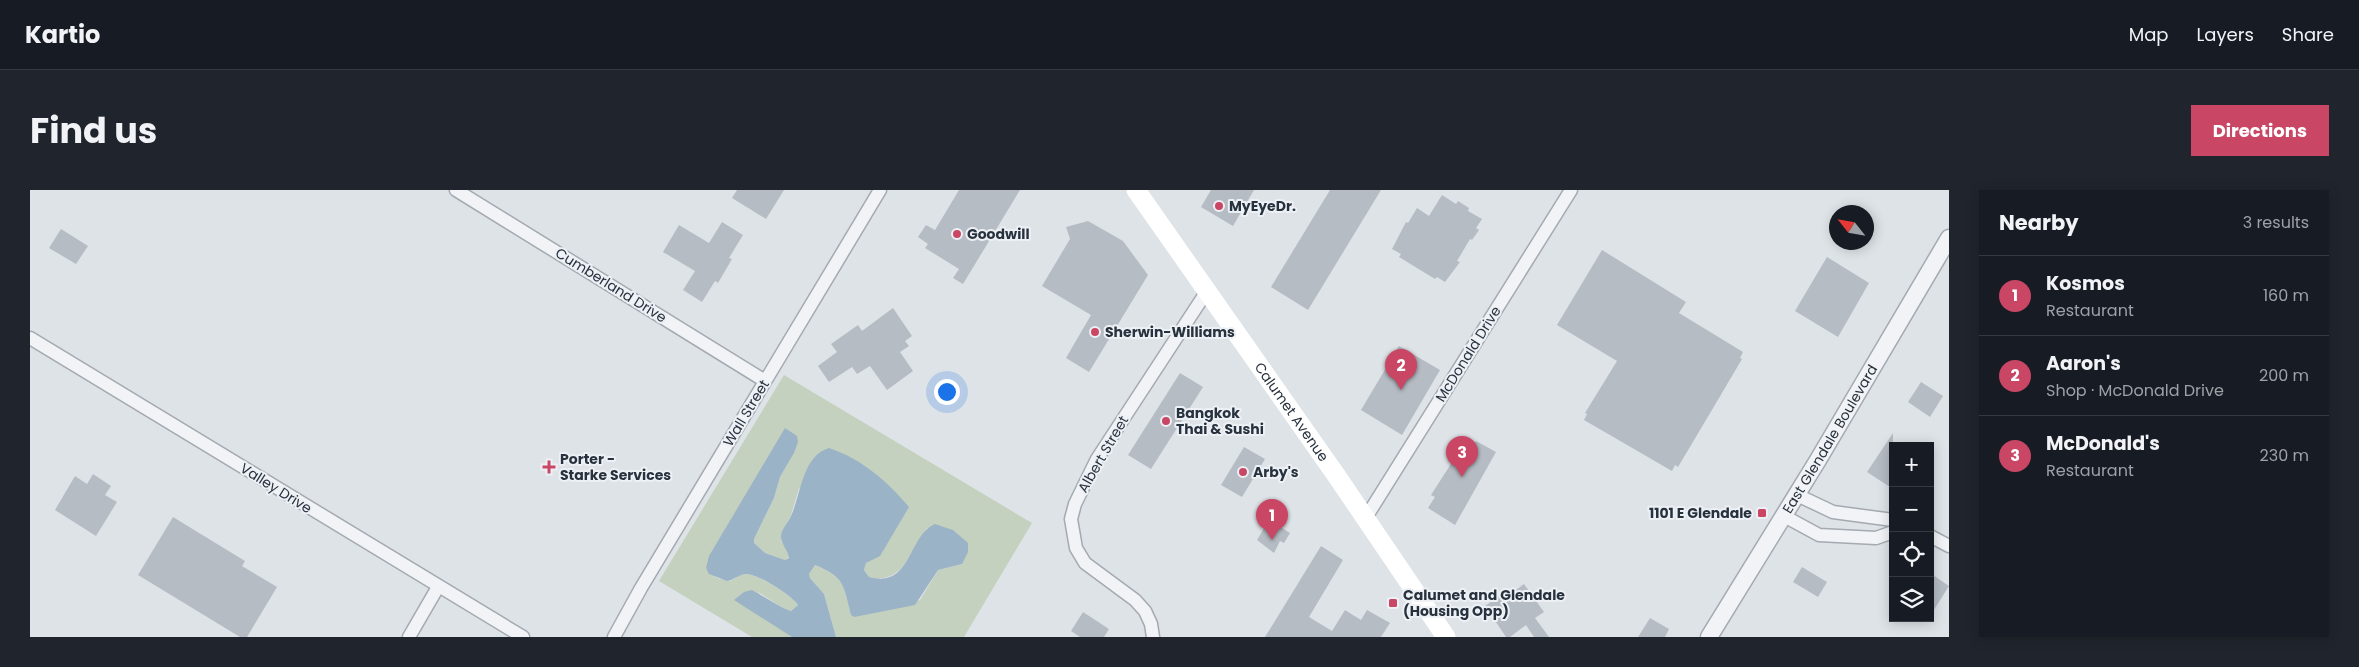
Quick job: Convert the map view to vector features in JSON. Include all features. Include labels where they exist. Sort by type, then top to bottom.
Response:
[{"type":"main road","name":"Calumet Avenue","points":[[1136,190],[1446,637]]},
{"type":"street","name":"Cumberland Drive","points":[[456,190],[766,381]]},
{"type":"street","name":"Wall Street","points":[[614,637],[641,588],[880,190]]},
{"type":"street","name":"McDonald Drive","points":[[1365,519],[1571,190]]},
{"type":"street","name":"East Glendale Boulevard","points":[[1709,637],[1797,495],[1949,238]]},
{"type":"street","name":"Albert Street","points":[[1153,637],[1151,624],[1145,611],[1135,600],[1085,563],[1076,548],[1071,519],[1075,504],[1097,459],[1207,291]]},
{"type":"street","name":"Valley Drive","points":[[30,338],[438,588],[523,637]]},
{"type":"street","points":[[1797,495],[1833,512],[1889,519]]},
{"type":"street","points":[[1784,516],[1818,535],[1876,538],[1889,533]]},
{"type":"street","points":[[1934,538],[1949,546]]},
{"type":"street","points":[[409,637],[438,588]]},
{"type":"green space","points":[[784,375],[1032,523],[964,637],[836,637],[824,594],[810,578],[809,574],[815,565],[833,574],[842,584],[851,615],[920,600],[938,570],[962,564],[927,528],[911,556],[898,571],[890,576],[880,578],[869,577],[864,570],[866,563],[874,558],[799,488],[791,515],[782,532],[781,541],[788,551],[789,557],[785,560],[765,553],[754,543],[754,539],[774,498],[780,477],[794,453],[706,568],[714,576],[730,581],[744,574],[757,577],[773,585],[788,596],[798,605],[791,611],[758,592],[792,637],[752,637],[659,581]]},
{"type":"water","points":[[785,428],[797,436],[798,442],[780,477],[774,498],[754,539],[754,543],[765,553],[785,560],[789,558],[781,540],[782,531],[791,516],[808,467],[820,452],[829,448],[852,458],[873,472],[892,488],[909,507],[880,556],[866,563],[864,570],[869,577],[883,579],[894,575],[902,568],[926,530],[935,524],[953,530],[968,543],[968,552],[962,564],[938,570],[915,605],[854,617],[851,615],[842,584],[833,574],[815,565],[809,574],[810,578],[824,594],[836,637],[792,637],[734,600],[744,592],[752,590],[791,611],[798,605],[781,591],[757,577],[745,574],[727,581],[709,574],[706,568],[709,556]]},
{"type":"building","points":[[737,190],[784,190],[766,219],[732,198]]},
{"type":"building","name":"Goodwill","points":[[959,190],[1020,190],[963,284],[953,278],[959,269],[925,248],[928,244],[918,237],[926,225],[935,230]]},
{"type":"building","points":[[1211,190],[1254,190],[1233,226],[1201,207]]},
{"type":"building","points":[[1330,190],[1381,190],[1308,310],[1271,287]]},
{"type":"building","points":[[1442,195],[1456,204],[1458,201],[1469,208],[1468,211],[1482,219],[1476,228],[1479,230],[1472,240],[1470,239],[1457,261],[1460,262],[1445,282],[1437,277],[1435,279],[1399,257],[1401,254],[1392,249],[1406,222],[1408,223],[1417,208],[1429,216]]},
{"type":"building","points":[[1088,221],[1123,241],[1148,275],[1089,372],[1066,358],[1091,315],[1042,286],[1070,239],[1066,227]]},
{"type":"building","points":[[722,222],[743,235],[729,258],[732,259],[718,283],[715,281],[702,302],[683,290],[695,271],[663,252],[679,225],[709,243]]},
{"type":"building","points":[[61,229],[88,246],[76,264],[49,248]]},
{"type":"building","points":[[1602,250],[1686,302],[1679,313],[1743,352],[1740,358],[1742,359],[1678,467],[1675,465],[1672,471],[1584,420],[1587,414],[1585,413],[1617,361],[1557,325]]},
{"type":"building","points":[[1827,257],[1869,283],[1838,337],[1795,311]]},
{"type":"building","points":[[893,308],[912,336],[905,341],[909,346],[900,352],[913,371],[887,390],[870,366],[857,374],[852,367],[829,382],[818,366],[837,352],[831,344],[858,325],[862,331]]},
{"type":"building","points":[[1399,346],[1440,370],[1402,435],[1361,410]]},
{"type":"building","name":"Bangkok Thai & Sushi","points":[[1180,373],[1203,387],[1151,469],[1128,455]]},
{"type":"building","points":[[1921,382],[1943,396],[1930,417],[1908,402]]},
{"type":"building","points":[[1893,433],[1893,442],[1889,442],[1889,486],[1867,472]]},
{"type":"building","points":[[1476,441],[1496,452],[1455,525],[1428,508],[1435,497],[1431,495],[1465,442],[1472,446]]},
{"type":"building","name":"Arby's","points":[[1244,447],[1265,459],[1242,497],[1221,485]]},
{"type":"building","points":[[93,474],[111,486],[105,495],[117,502],[96,536],[55,510],[75,476],[87,484]]},
{"type":"building","points":[[173,517],[245,561],[242,566],[277,587],[247,637],[240,637],[138,575]]},
{"type":"building","points":[[1269,520],[1290,533],[1284,543],[1280,541],[1274,553],[1257,540]]},
{"type":"building","points":[[1321,546],[1343,560],[1309,617],[1332,631],[1345,610],[1361,620],[1367,610],[1390,623],[1381,637],[1265,637]]},
{"type":"building","points":[[1802,567],[1827,582],[1818,597],[1793,582]]},
{"type":"building","points":[[1934,576],[1949,586],[1934,610]]},
{"type":"building","points":[[1524,584],[1544,612],[1535,618],[1549,637],[1534,637],[1526,625],[1510,637],[1506,637],[1485,606],[1505,592],[1508,596]]},
{"type":"building","points":[[1083,612],[1109,629],[1104,637],[1080,637],[1071,631]]},
{"type":"building","points":[[1650,618],[1669,629],[1665,637],[1638,637]]},
{"type":"place","name":"MyEyeDr.","points":[[1219,206]]},
{"type":"place","name":"Goodwill","points":[[957,234]]},
{"type":"place","name":"Sherwin-Williams","points":[[1095,332]]},
{"type":"place","name":"Aaron's","points":[[1401,390]]},
{"type":"place","name":"Bangkok Thai & Sushi","points":[[1166,421]]},
{"type":"place","name":"Porter - Starke Services","points":[[549,467]]},
{"type":"place","name":"Arby's","points":[[1243,472]]},
{"type":"place","name":"McDonald's","points":[[1462,477]]},
{"type":"place","name":"1101 E Glendale","points":[[1762,513]]},
{"type":"place","name":"Kosmos","points":[[1272,540]]},
{"type":"place","name":"Calumet and Glendale (Housing Opp)","points":[[1393,603]]}]
